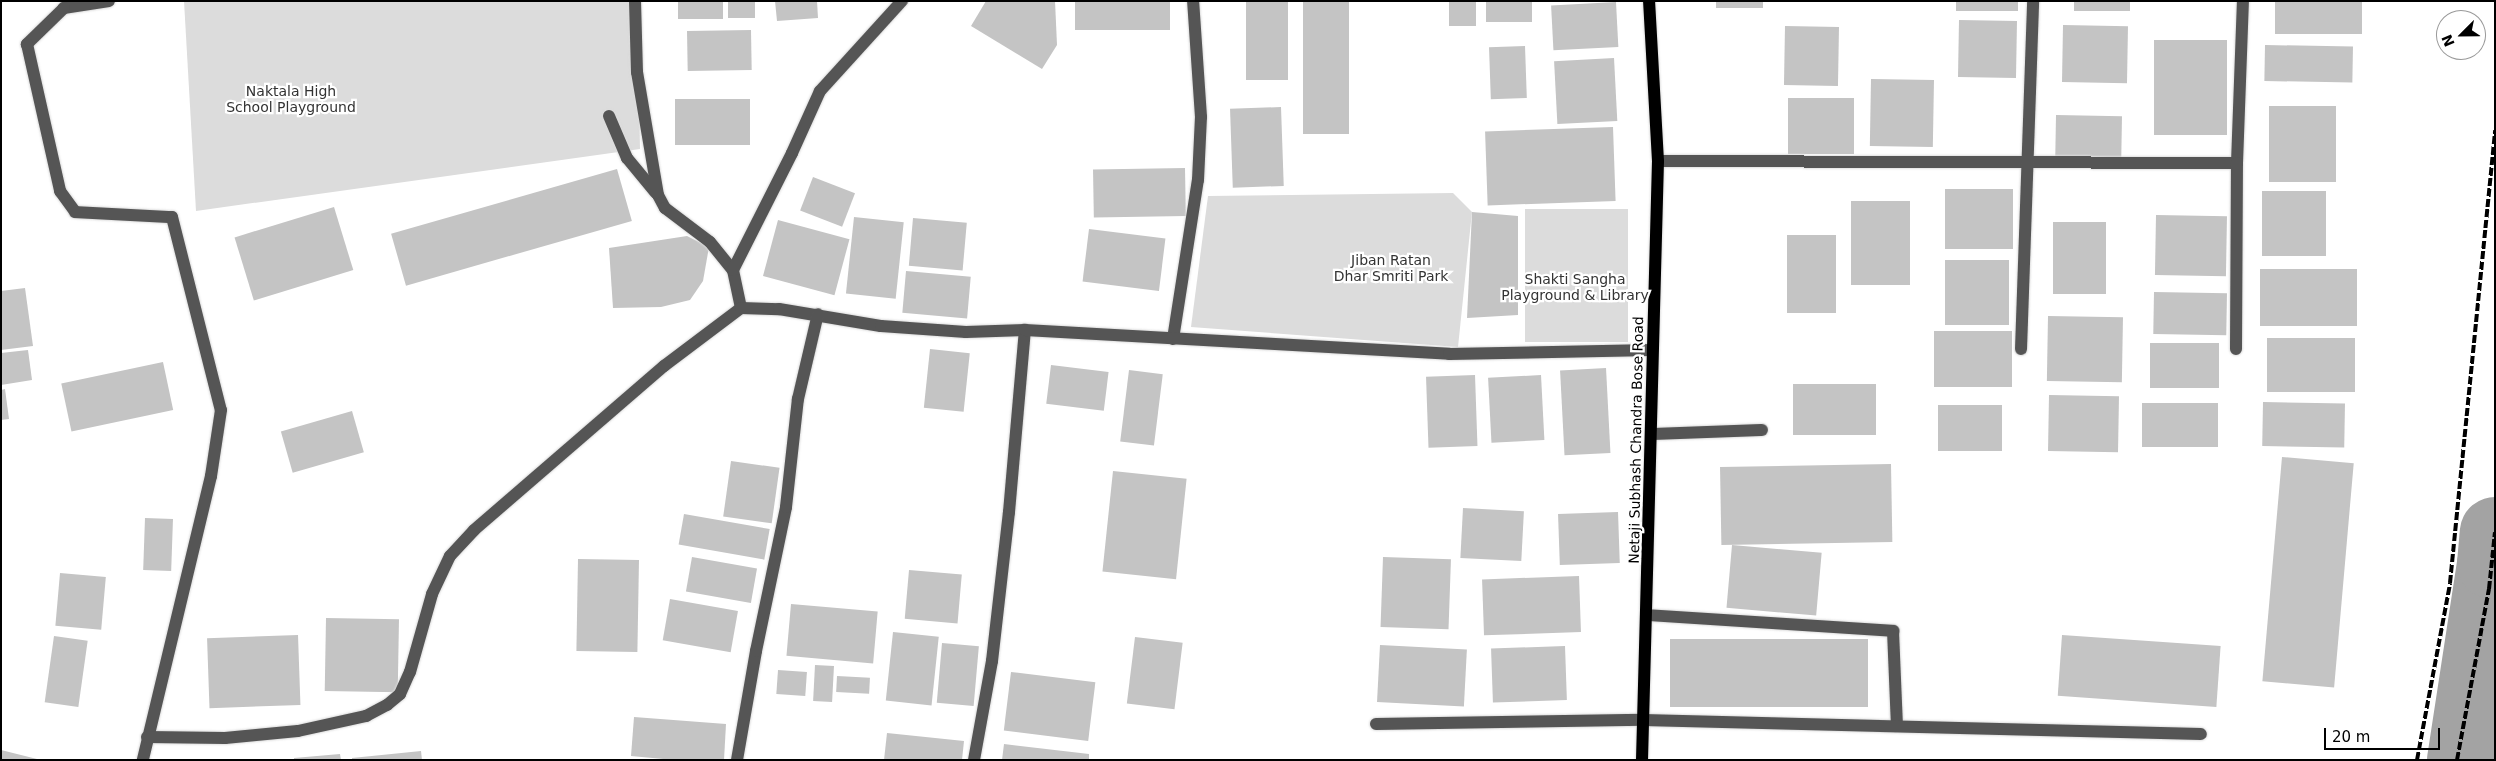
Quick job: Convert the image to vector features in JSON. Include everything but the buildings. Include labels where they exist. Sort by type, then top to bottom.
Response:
[{"type":"main road","name":"Netaji Subhash Chandra Bose Road","points":[[1642,760],[1658,161],[1649,1]]},
{"type":"street","points":[[109,1],[64,8],[27,44],[60,191],[75,212],[172,217],[222,410],[211,476],[169,657],[147,736],[143,760]]},
{"type":"street","points":[[636,1],[637,72],[658,195]]},
{"type":"street","points":[[733,270],[792,153],[820,91],[902,1]]},
{"type":"street","points":[[1173,339],[1198,180],[1201,117],[1192,1]]},
{"type":"street","points":[[2021,349],[2033,1]]},
{"type":"street","points":[[2236,348],[2237,164],[2243,1]]},
{"type":"street","points":[[609,116],[627,158],[658,195],[665,208],[710,242],[733,270],[741,308]]},
{"type":"street","points":[[1658,161],[2237,164]]},
{"type":"street","points":[[147,736],[226,738],[298,731],[366,716],[388,705],[400,694],[410,672],[432,594],[450,556],[474,530],[664,366],[741,308],[779,309],[818,314],[881,326],[966,332],[1025,330],[1448,354],[1652,350]]},
{"type":"street","points":[[738,760],[756,652],[786,507],[798,399],[818,314]]},
{"type":"street","points":[[974,760],[992,661],[1009,512],[1025,330]]},
{"type":"street","points":[[1652,434],[1762,430]]},
{"type":"street","points":[[1647,615],[1893,631],[1896,726]]},
{"type":"street","points":[[1376,724],[1643,720],[2201,734]]},
{"type":"green space","name":"Naktala High School Playground","points":[[184,1],[637,1],[640,149],[196,211]]},
{"type":"green space","name":"Jiban Ratan Dhar Smriti Park","points":[[1453,193],[1472,212],[1458,347],[1191,327],[1208,196]]},
{"type":"green space","name":"Shakti Sangha Playground & Library","points":[[1525,209],[1628,209],[1628,342],[1525,342]]},
{"type":"waterway","points":[[2462,760],[2492,564],[2495,532]]},
{"type":"railway","points":[[2417,760],[2450,583],[2495,130]]},
{"type":"railway","points":[[2457,760],[2489,589],[2495,532]]}]
